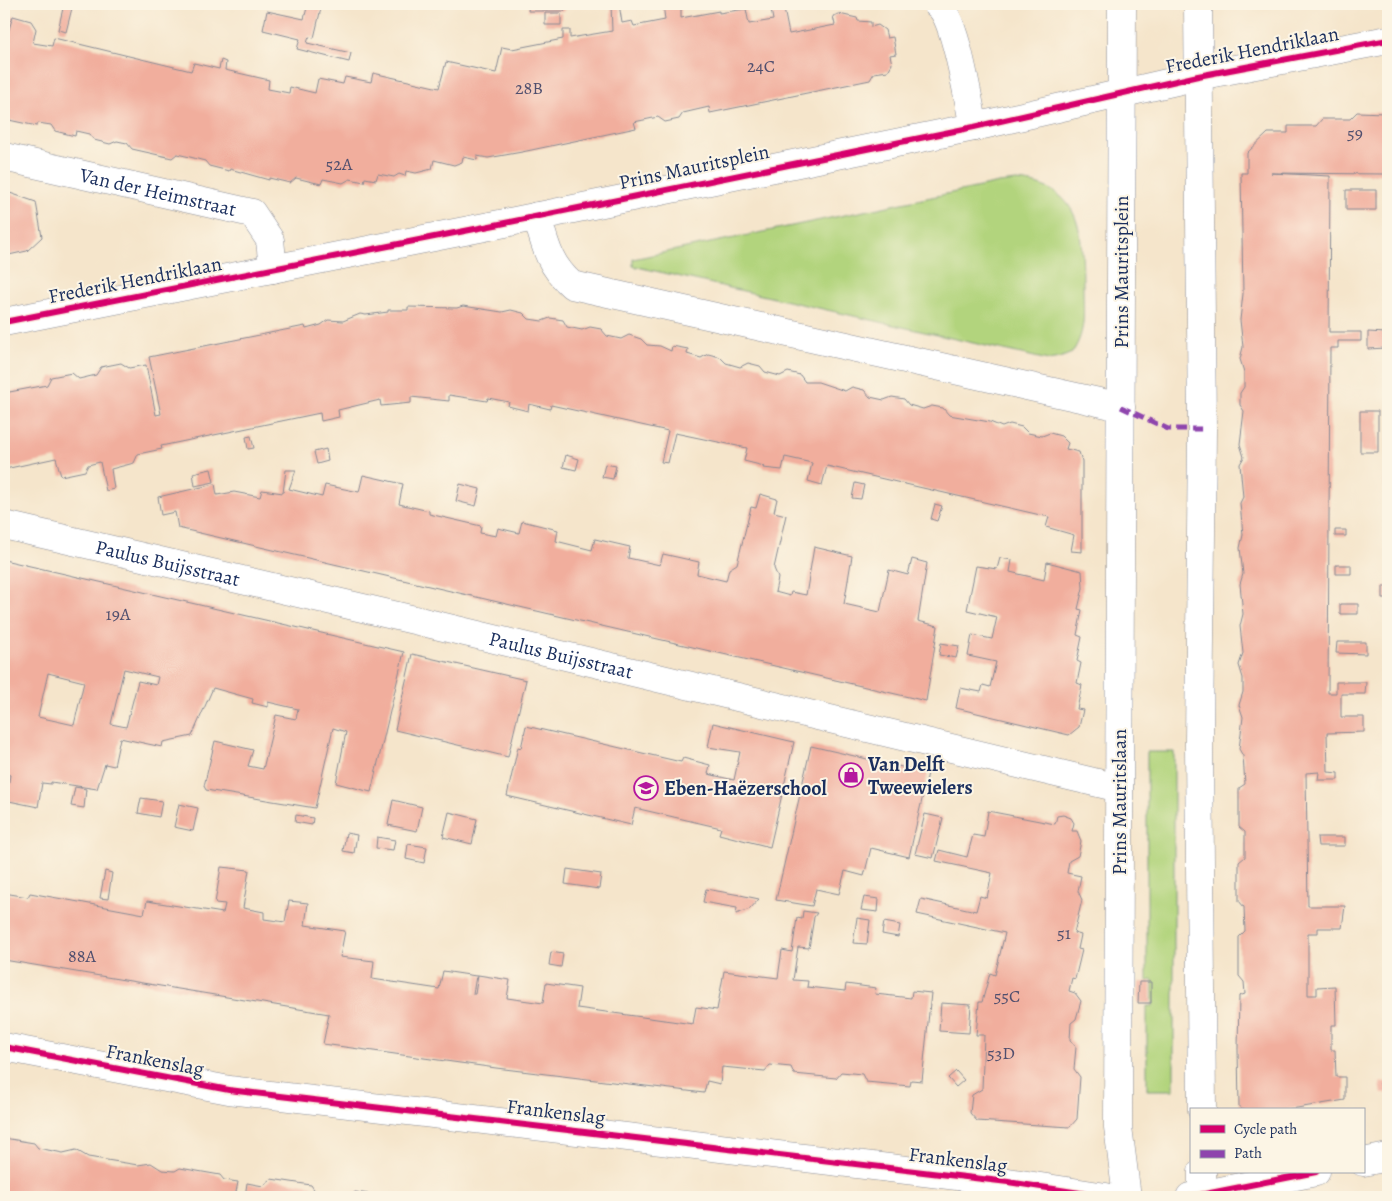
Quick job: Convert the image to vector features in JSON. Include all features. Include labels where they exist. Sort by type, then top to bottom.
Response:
[{"type":"street","points":[[937,4],[944,9],[953,30],[974,127]]},
{"type":"street","points":[[1122,4],[1122,92]]},
{"type":"street","points":[[1198,4],[1202,429],[1199,734],[1202,1108]]},
{"type":"street","name":"Frederik Hendriklaan","points":[[1122,92],[1388,40]]},
{"type":"street","name":"Prins Mauritsplein","points":[[272,269],[974,127],[1122,92],[1121,407]]},
{"type":"street","name":"Van der Heimstraat","points":[[4,156],[252,213],[270,240],[272,269]]},
{"type":"street","points":[[538,216],[545,248],[558,273],[572,285],[1121,407]]},
{"type":"street","name":"Frederik Hendriklaan","points":[[4,322],[272,269]]},
{"type":"street","name":"Prins Mauritslaan","points":[[1121,407],[1118,1127],[1127,1197]]},
{"type":"street","name":"Paulus Buijsstraat","points":[[4,525],[413,619],[1119,788]]},
{"type":"street","name":"Frankenslag","points":[[4,1047],[229,1090],[1008,1182],[1106,1197]]},
{"type":"street","points":[[1364,1162],[1388,1157]]},
{"type":"street","points":[[1202,1174],[1202,1197]]},
{"type":"street","points":[[1190,1197],[1202,1197],[1307,1174]]},
{"type":"green space","points":[[1017,181],[1039,185],[1055,193],[1067,203],[1075,216],[1079,232],[1083,267],[1082,329],[1077,345],[1072,353],[1060,358],[1048,360],[633,266],[633,259],[999,183]]},
{"type":"green space","points":[[1147,752],[1174,752],[1174,1090],[1147,1090],[1147,1006],[1153,1006],[1153,980],[1147,981]]},
{"type":"building","points":[[64,4],[73,4],[66,32],[58,30]]},
{"type":"building","points":[[308,4],[322,4],[314,38],[309,37],[307,43],[351,53],[349,62],[297,49],[300,39],[263,30],[267,11],[304,19]]},
{"type":"building","points":[[529,4],[565,4],[565,11],[528,11]]},
{"type":"building","points":[[611,4],[619,4],[622,23],[632,21],[634,26],[665,20],[663,4],[681,4],[681,18],[719,11],[719,13],[746,9],[749,24],[773,20],[770,4],[783,4],[789,34],[835,25],[833,16],[839,14],[857,18],[858,21],[871,22],[871,27],[878,25],[885,30],[887,38],[893,37],[896,54],[890,55],[892,64],[888,71],[874,73],[870,80],[710,113],[709,107],[683,113],[679,119],[665,122],[658,117],[634,122],[636,128],[522,152],[488,158],[477,156],[477,160],[463,157],[462,162],[454,165],[434,160],[432,169],[416,173],[406,171],[405,176],[399,174],[394,177],[378,174],[376,180],[365,178],[364,182],[350,179],[343,183],[323,179],[321,184],[296,178],[290,183],[269,178],[269,180],[230,169],[229,171],[209,166],[205,161],[177,154],[172,158],[132,149],[127,143],[117,141],[110,144],[94,140],[89,134],[76,131],[75,136],[55,131],[51,125],[38,123],[37,126],[4,119],[4,35],[7,36],[13,16],[31,21],[36,29],[33,43],[52,46],[54,38],[191,71],[194,63],[219,69],[221,60],[226,62],[225,70],[269,80],[268,89],[289,93],[290,87],[315,93],[318,79],[343,84],[345,77],[371,82],[373,73],[439,88],[446,62],[496,73],[502,47],[512,49],[563,39],[563,30],[570,30],[570,38],[612,31]]},
{"type":"building","points":[[545,13],[561,13],[561,25],[545,25]]},
{"type":"building","points":[[1388,106],[1388,192],[1386,192],[1385,174],[1271,173],[1330,176],[1329,332],[1361,332],[1361,341],[1338,341],[1338,348],[1330,348],[1328,693],[1336,693],[1336,682],[1366,682],[1365,694],[1341,694],[1341,717],[1364,717],[1364,732],[1327,733],[1328,772],[1338,773],[1338,780],[1318,780],[1319,772],[1306,773],[1308,906],[1345,906],[1342,928],[1318,928],[1318,933],[1308,933],[1308,995],[1317,995],[1317,987],[1335,986],[1336,1025],[1331,1025],[1331,1050],[1335,1050],[1336,1077],[1345,1077],[1345,1100],[1297,1108],[1240,1108],[1238,1049],[1239,996],[1245,994],[1244,982],[1239,976],[1239,937],[1245,931],[1244,907],[1239,901],[1239,862],[1245,857],[1245,832],[1239,827],[1239,788],[1245,784],[1243,756],[1239,749],[1243,717],[1239,705],[1243,692],[1243,678],[1239,665],[1243,653],[1240,626],[1243,614],[1240,584],[1243,574],[1240,548],[1243,535],[1240,503],[1243,497],[1240,464],[1244,457],[1240,444],[1244,411],[1240,405],[1240,393],[1244,387],[1244,372],[1240,359],[1243,347],[1240,320],[1243,294],[1241,173],[1247,173],[1247,153],[1268,133],[1288,133],[1288,126],[1316,126],[1322,119],[1350,119],[1357,112],[1385,113],[1385,107]]},
{"type":"building","points":[[1346,190],[1376,190],[1376,210],[1346,210]]},
{"type":"building","points":[[7,192],[36,202],[42,237],[27,251],[4,256],[4,193]]},
{"type":"building","points":[[1388,254],[1388,281],[1384,281],[1385,255]]},
{"type":"building","points":[[463,306],[502,312],[511,310],[523,313],[529,319],[542,321],[550,318],[563,320],[567,327],[582,330],[590,327],[601,329],[607,336],[621,339],[629,335],[641,339],[647,345],[660,346],[671,351],[672,346],[688,349],[687,354],[701,358],[708,354],[720,357],[726,363],[740,367],[748,363],[760,366],[765,372],[780,376],[788,372],[800,375],[805,382],[818,382],[845,391],[852,387],[864,390],[870,397],[884,400],[892,397],[904,399],[909,405],[923,409],[932,406],[943,408],[949,415],[990,422],[1002,427],[1010,424],[1022,427],[1028,433],[1042,436],[1050,433],[1061,436],[1068,443],[1066,449],[1079,452],[1082,461],[1082,552],[1071,551],[1074,535],[1046,527],[1049,517],[827,466],[822,485],[808,481],[812,463],[785,457],[782,470],[763,468],[764,466],[744,461],[747,448],[675,433],[668,463],[661,462],[668,431],[551,405],[550,409],[529,404],[528,411],[508,406],[509,402],[488,398],[487,401],[449,395],[449,401],[411,397],[411,403],[381,406],[380,400],[338,410],[339,417],[321,421],[320,413],[161,446],[162,449],[138,454],[134,463],[111,469],[114,489],[106,491],[100,462],[88,465],[85,471],[61,476],[56,458],[5,469],[4,393],[47,385],[51,377],[72,373],[79,379],[96,375],[101,367],[121,363],[129,368],[146,365],[156,415],[161,414],[149,357],[305,326],[306,329],[321,325],[328,320],[343,321],[360,314],[388,312],[388,310],[408,310],[408,307],[457,308]]},
{"type":"building","points":[[1368,332],[1386,333],[1386,348],[1368,349]]},
{"type":"building","points":[[1360,411],[1378,411],[1378,452],[1360,452]]},
{"type":"building","points":[[251,436],[254,448],[248,449],[246,437]]},
{"type":"building","points":[[326,449],[328,461],[317,464],[314,452]]},
{"type":"building","points":[[566,455],[579,459],[576,470],[563,467]]},
{"type":"building","points":[[605,464],[616,466],[613,479],[602,477]]},
{"type":"building","points":[[211,469],[214,482],[195,486],[193,473]]},
{"type":"building","points":[[286,470],[296,470],[289,489],[322,497],[325,485],[359,492],[363,475],[403,484],[399,504],[429,511],[429,514],[481,526],[480,533],[496,536],[498,528],[519,533],[522,521],[558,530],[556,541],[592,550],[595,539],[630,547],[628,558],[660,565],[663,554],[699,562],[697,574],[726,581],[729,569],[737,564],[751,507],[756,508],[760,494],[777,499],[774,512],[786,515],[774,568],[778,578],[775,592],[790,596],[791,592],[806,595],[814,547],[852,556],[844,604],[880,612],[889,570],[908,575],[912,559],[927,563],[918,621],[938,626],[926,701],[178,528],[175,512],[161,515],[158,497],[215,484],[217,495],[234,492],[260,497],[262,490],[283,493]]},
{"type":"building","points":[[1384,478],[1388,478],[1388,487],[1384,487]]},
{"type":"building","points":[[855,483],[864,485],[861,499],[852,498]]},
{"type":"building","points":[[460,484],[480,489],[476,506],[456,501]]},
{"type":"building","points":[[935,504],[942,506],[937,521],[931,519]]},
{"type":"building","points":[[1388,513],[1388,525],[1384,525],[1385,514]]},
{"type":"building","points":[[1335,530],[1346,530],[1346,536],[1335,536]]},
{"type":"building","points":[[1000,558],[1012,560],[1010,572],[1044,580],[1047,562],[1082,571],[1083,588],[1078,609],[1082,610],[1077,635],[1082,637],[1077,661],[1081,663],[1077,683],[1082,685],[1077,709],[1083,710],[1079,727],[1069,735],[956,708],[960,688],[981,692],[983,685],[990,687],[996,662],[968,656],[972,635],[992,639],[997,617],[967,610],[976,566],[997,569]]},
{"type":"building","points":[[4,560],[404,652],[371,792],[336,783],[346,732],[333,728],[315,808],[206,790],[204,786],[215,741],[253,750],[248,766],[263,769],[276,715],[296,719],[298,709],[268,702],[268,707],[252,703],[253,699],[213,688],[192,736],[163,742],[162,747],[120,738],[114,766],[105,764],[97,789],[51,782],[51,784],[42,783],[38,807],[9,801],[4,824],[4,800],[6,801],[10,775],[4,773]],"holes":[[[124,669],[158,677],[156,685],[138,681],[126,727],[111,724]],[[48,673],[84,682],[74,725],[38,717]]]},
{"type":"building","points":[[1336,565],[1351,565],[1351,574],[1336,574]]},
{"type":"building","points":[[1383,586],[1388,586],[1388,599],[1383,599]]},
{"type":"building","points":[[1340,604],[1358,604],[1358,614],[1340,614]]},
{"type":"building","points":[[1337,642],[1366,642],[1366,654],[1336,653]]},
{"type":"building","points":[[941,643],[959,646],[956,658],[939,655]]},
{"type":"building","points":[[412,654],[526,680],[508,757],[395,730]]},
{"type":"building","name":"Eben-Haëzerschool","points":[[713,723],[794,742],[770,847],[719,834],[721,828],[635,808],[631,825],[507,796],[518,747],[521,748],[526,726],[681,762],[683,758],[710,765],[708,774],[734,780],[740,752],[708,747]]},
{"type":"building","points":[[811,746],[928,773],[909,857],[871,848],[864,876],[845,871],[839,894],[816,889],[812,906],[776,900]]},
{"type":"building","points":[[75,787],[86,789],[84,808],[71,806]]},
{"type":"building","points":[[141,798],[162,801],[159,817],[138,813]]},
{"type":"building","points":[[393,800],[422,807],[417,831],[388,825]]},
{"type":"building","points":[[179,804],[198,808],[193,831],[174,827]]},
{"type":"building","points":[[988,811],[1055,824],[1057,816],[1063,815],[1071,818],[1074,823],[1072,831],[1077,831],[1081,841],[1078,856],[1069,861],[1067,873],[1081,876],[1078,891],[1082,900],[1074,933],[1081,935],[1078,949],[1082,950],[1075,979],[1072,978],[1069,991],[1075,993],[1081,1001],[1076,1019],[1071,1023],[1070,1040],[1076,1047],[1074,1069],[1080,1077],[1077,1119],[1070,1127],[977,1121],[970,1113],[972,1095],[982,1089],[984,1035],[976,1035],[979,1002],[982,1002],[990,973],[995,975],[1005,933],[917,914],[921,899],[976,911],[980,896],[987,898],[992,873],[936,861],[939,850],[967,857],[973,835],[984,837]]},
{"type":"building","points":[[449,812],[477,819],[472,844],[443,837]]},
{"type":"building","points":[[925,814],[943,818],[933,858],[915,854]]},
{"type":"building","points":[[296,815],[313,818],[312,825],[295,822]]},
{"type":"building","points":[[346,833],[357,835],[354,853],[343,851]]},
{"type":"building","points":[[377,837],[395,840],[393,850],[376,848]]},
{"type":"building","points":[[1317,837],[1345,837],[1345,846],[1318,846]]},
{"type":"building","points":[[408,844],[427,847],[424,863],[406,859]]},
{"type":"building","points":[[221,867],[249,870],[243,908],[264,912],[264,919],[285,922],[289,901],[308,903],[305,925],[345,931],[340,957],[374,961],[372,979],[439,989],[443,971],[476,976],[473,994],[475,994],[478,975],[510,980],[507,998],[543,1003],[546,983],[580,988],[577,1008],[693,1024],[696,1007],[717,1010],[724,971],[778,978],[782,950],[792,952],[797,918],[802,919],[803,911],[817,913],[814,917],[809,948],[798,947],[793,980],[808,981],[807,987],[845,991],[846,984],[876,988],[875,994],[911,998],[912,991],[931,993],[922,1081],[911,1080],[910,1086],[866,1082],[862,1074],[841,1072],[836,1078],[794,1074],[791,1067],[770,1065],[765,1071],[722,1067],[720,1084],[707,1081],[704,1093],[496,1068],[323,1044],[329,1014],[4,960],[4,893],[28,897],[30,893],[144,914],[147,901],[223,913],[225,904],[215,903]]},
{"type":"building","points":[[567,869],[601,874],[599,889],[565,884]]},
{"type":"building","points":[[105,871],[112,873],[108,899],[100,898]]},
{"type":"building","points":[[706,889],[759,899],[750,909],[736,914],[737,908],[703,902]]},
{"type":"building","points":[[864,897],[879,899],[878,912],[861,910]]},
{"type":"building","points":[[857,918],[870,920],[867,944],[853,943]]},
{"type":"building","points":[[884,922],[900,925],[898,937],[882,934]]},
{"type":"building","points":[[551,952],[563,954],[561,967],[549,965]]},
{"type":"building","points":[[1139,982],[1151,982],[1151,1003],[1138,1003]]},
{"type":"building","points":[[941,1003],[971,1005],[969,1033],[939,1031]]},
{"type":"building","points":[[1388,1040],[1388,1052],[1387,1052],[1385,1041]]},
{"type":"building","points":[[956,1071],[964,1080],[956,1087],[948,1078]]},
{"type":"building","points":[[1388,1081],[1388,1093],[1382,1094],[1380,1083]]},
{"type":"building","points":[[4,1138],[34,1143],[38,1148],[63,1153],[76,1150],[88,1157],[138,1165],[151,1163],[162,1170],[175,1171],[180,1168],[220,1175],[224,1180],[238,1182],[235,1197],[4,1197]]},
{"type":"building","points":[[271,1179],[311,1185],[317,1194],[331,1197],[245,1197],[247,1183],[263,1186]]},
{"type":"building","points":[[355,1192],[369,1194],[371,1197],[349,1197]]},
{"type":"marked path","points":[[1121,407],[1168,429],[1202,429]]},
{"type":"cycle path","points":[[4,322],[505,223],[974,127],[1198,76],[1388,40]]},
{"type":"cycle path","points":[[4,1047],[229,1090],[1008,1182],[1106,1197]]},
{"type":"cycle path","points":[[1190,1197],[1306,1174]]},
{"type":"place","name":"Van Delft Tweewielers","points":[[851,775]]},
{"type":"place","name":"Eben-Haëzerschool","points":[[646,788]]}]
